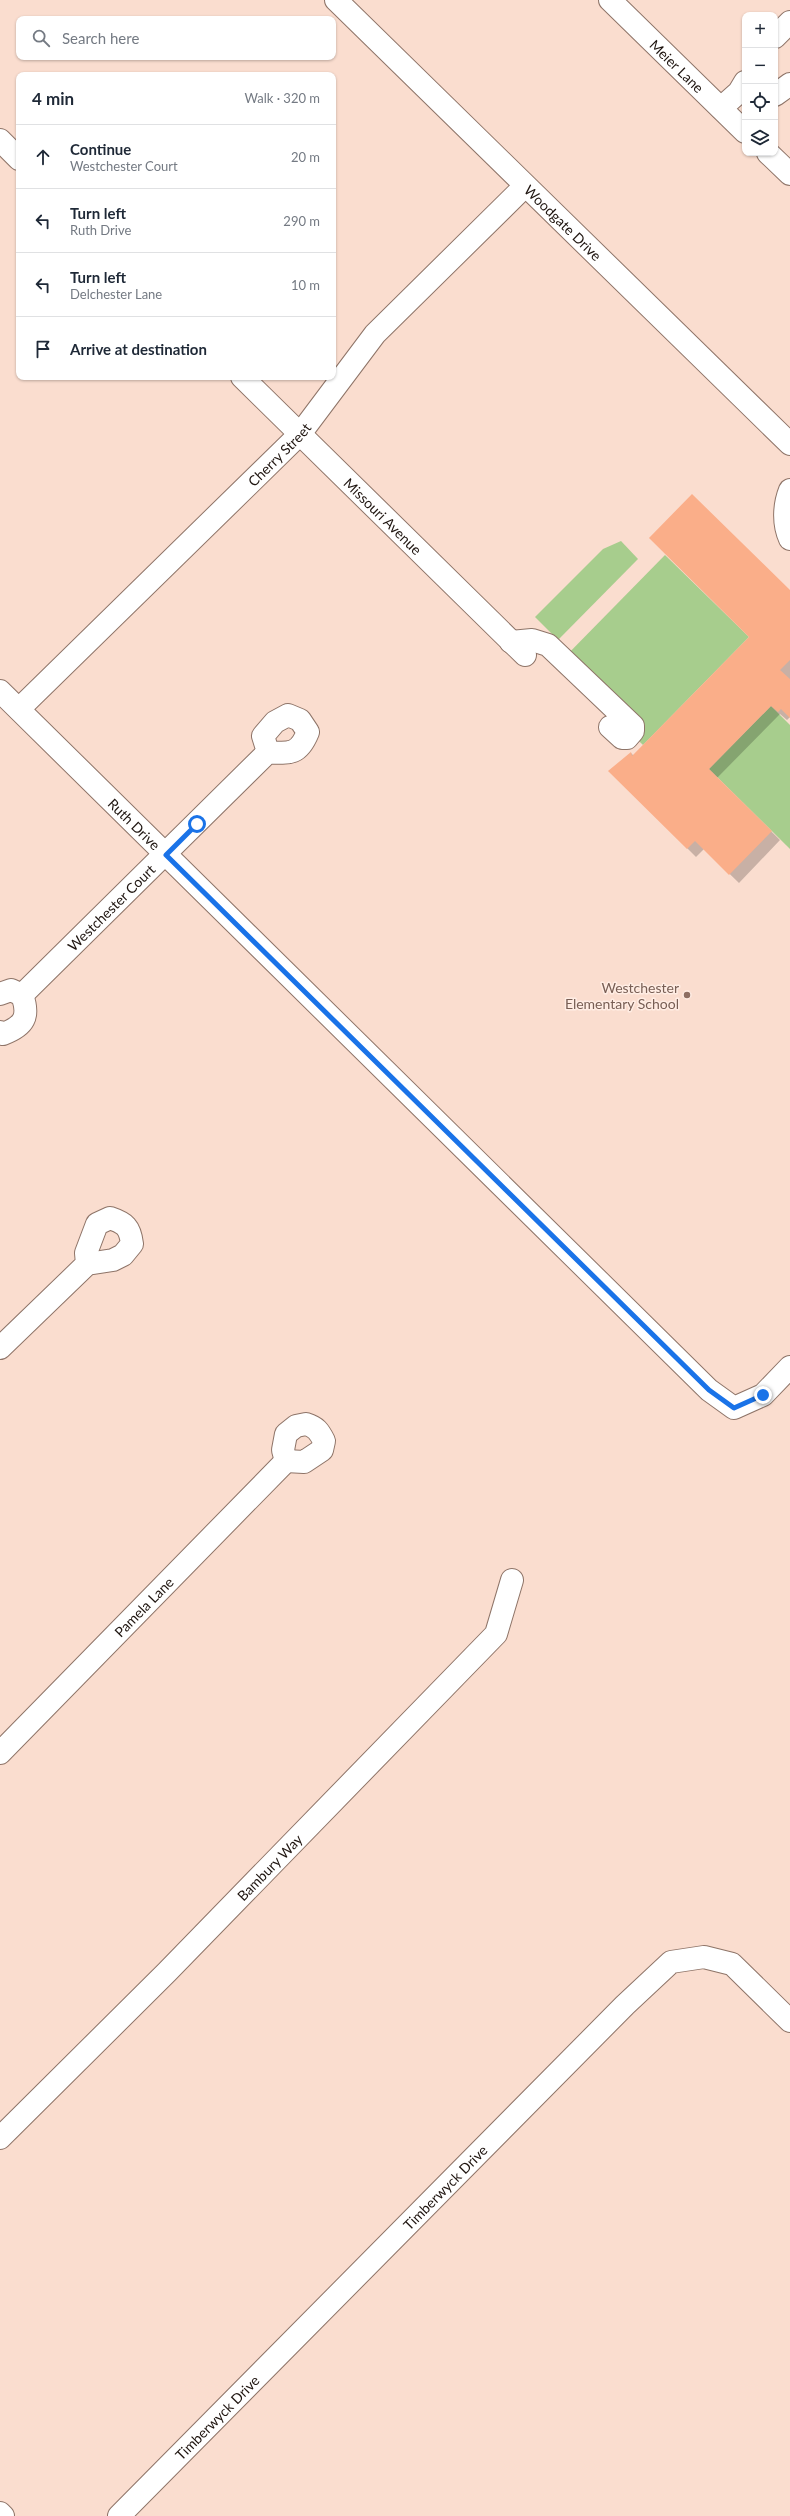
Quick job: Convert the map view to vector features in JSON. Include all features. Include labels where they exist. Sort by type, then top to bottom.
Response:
[{"type":"street","name":"Woodgate Drive","points":[[336,0],[790,444]]},
{"type":"street","name":"Meier Lane","points":[[610,0],[742,129]]},
{"type":"street","points":[[778,34],[790,22]]},
{"type":"street","points":[[721,108],[739,92],[744,84]]},
{"type":"street","points":[[778,93],[790,84]]},
{"type":"street","points":[[721,108],[742,104]]},
{"type":"street","points":[[0,140],[16,156]]},
{"type":"street","points":[[771,156],[790,174]]},
{"type":"street","name":"Cherry Street","points":[[19,709],[300,434],[375,334],[525,186]]},
{"type":"street","name":"Missouri Avenue","points":[[245,380],[518,648],[532,640],[548,645],[633,726],[633,731],[627,738],[622,738],[610,727]]},
{"type":"street","points":[[790,490],[786,498],[785,528],[790,539]]},
{"type":"street","name":"Ruth Drive","points":[[0,691],[709,1390],[734,1408],[763,1395],[790,1366]]},
{"type":"street","name":"Westchester Court","points":[[22,995],[166,855],[268,752]]},
{"type":"street","points":[[0,994],[11,990],[22,995],[27,1007],[22,1024],[18,1028],[3,1034],[0,1032]]},
{"type":"street","points":[[0,1348],[87,1264]]},
{"type":"street","name":"Pamela Lane","points":[[0,1753],[286,1461]]},
{"type":"street","name":"Bambury Way","points":[[0,2138],[167,1972],[496,1634],[512,1580]]},
{"type":"street","name":"Timberwyck Drive","points":[[119,2516],[620,2010],[671,1962],[704,1957],[732,1964],[790,2022]]},
{"type":"street","points":[[0,2513],[3,2516]]},
{"type":"green space","points":[[621,541],[638,559],[558,640],[535,617],[603,549]]},
{"type":"green space","points":[[665,555],[749,637],[643,745],[559,663]]},
{"type":"green space","points":[[771,706],[790,725],[790,849],[709,769]]},
{"type":"building","points":[[692,494],[790,590],[790,660],[780,670],[790,679],[790,718],[781,709],[778,712],[771,706],[709,769],[772,831],[729,875],[695,841],[687,849],[608,771],[631,752],[632,756],[749,637],[649,538]]},
{"type":"place","name":"Westchester Elementary School","points":[[687,995]]},
{"type":"route","points":[[197,824],[166,855],[709,1390],[734,1408],[763,1395]]}]
